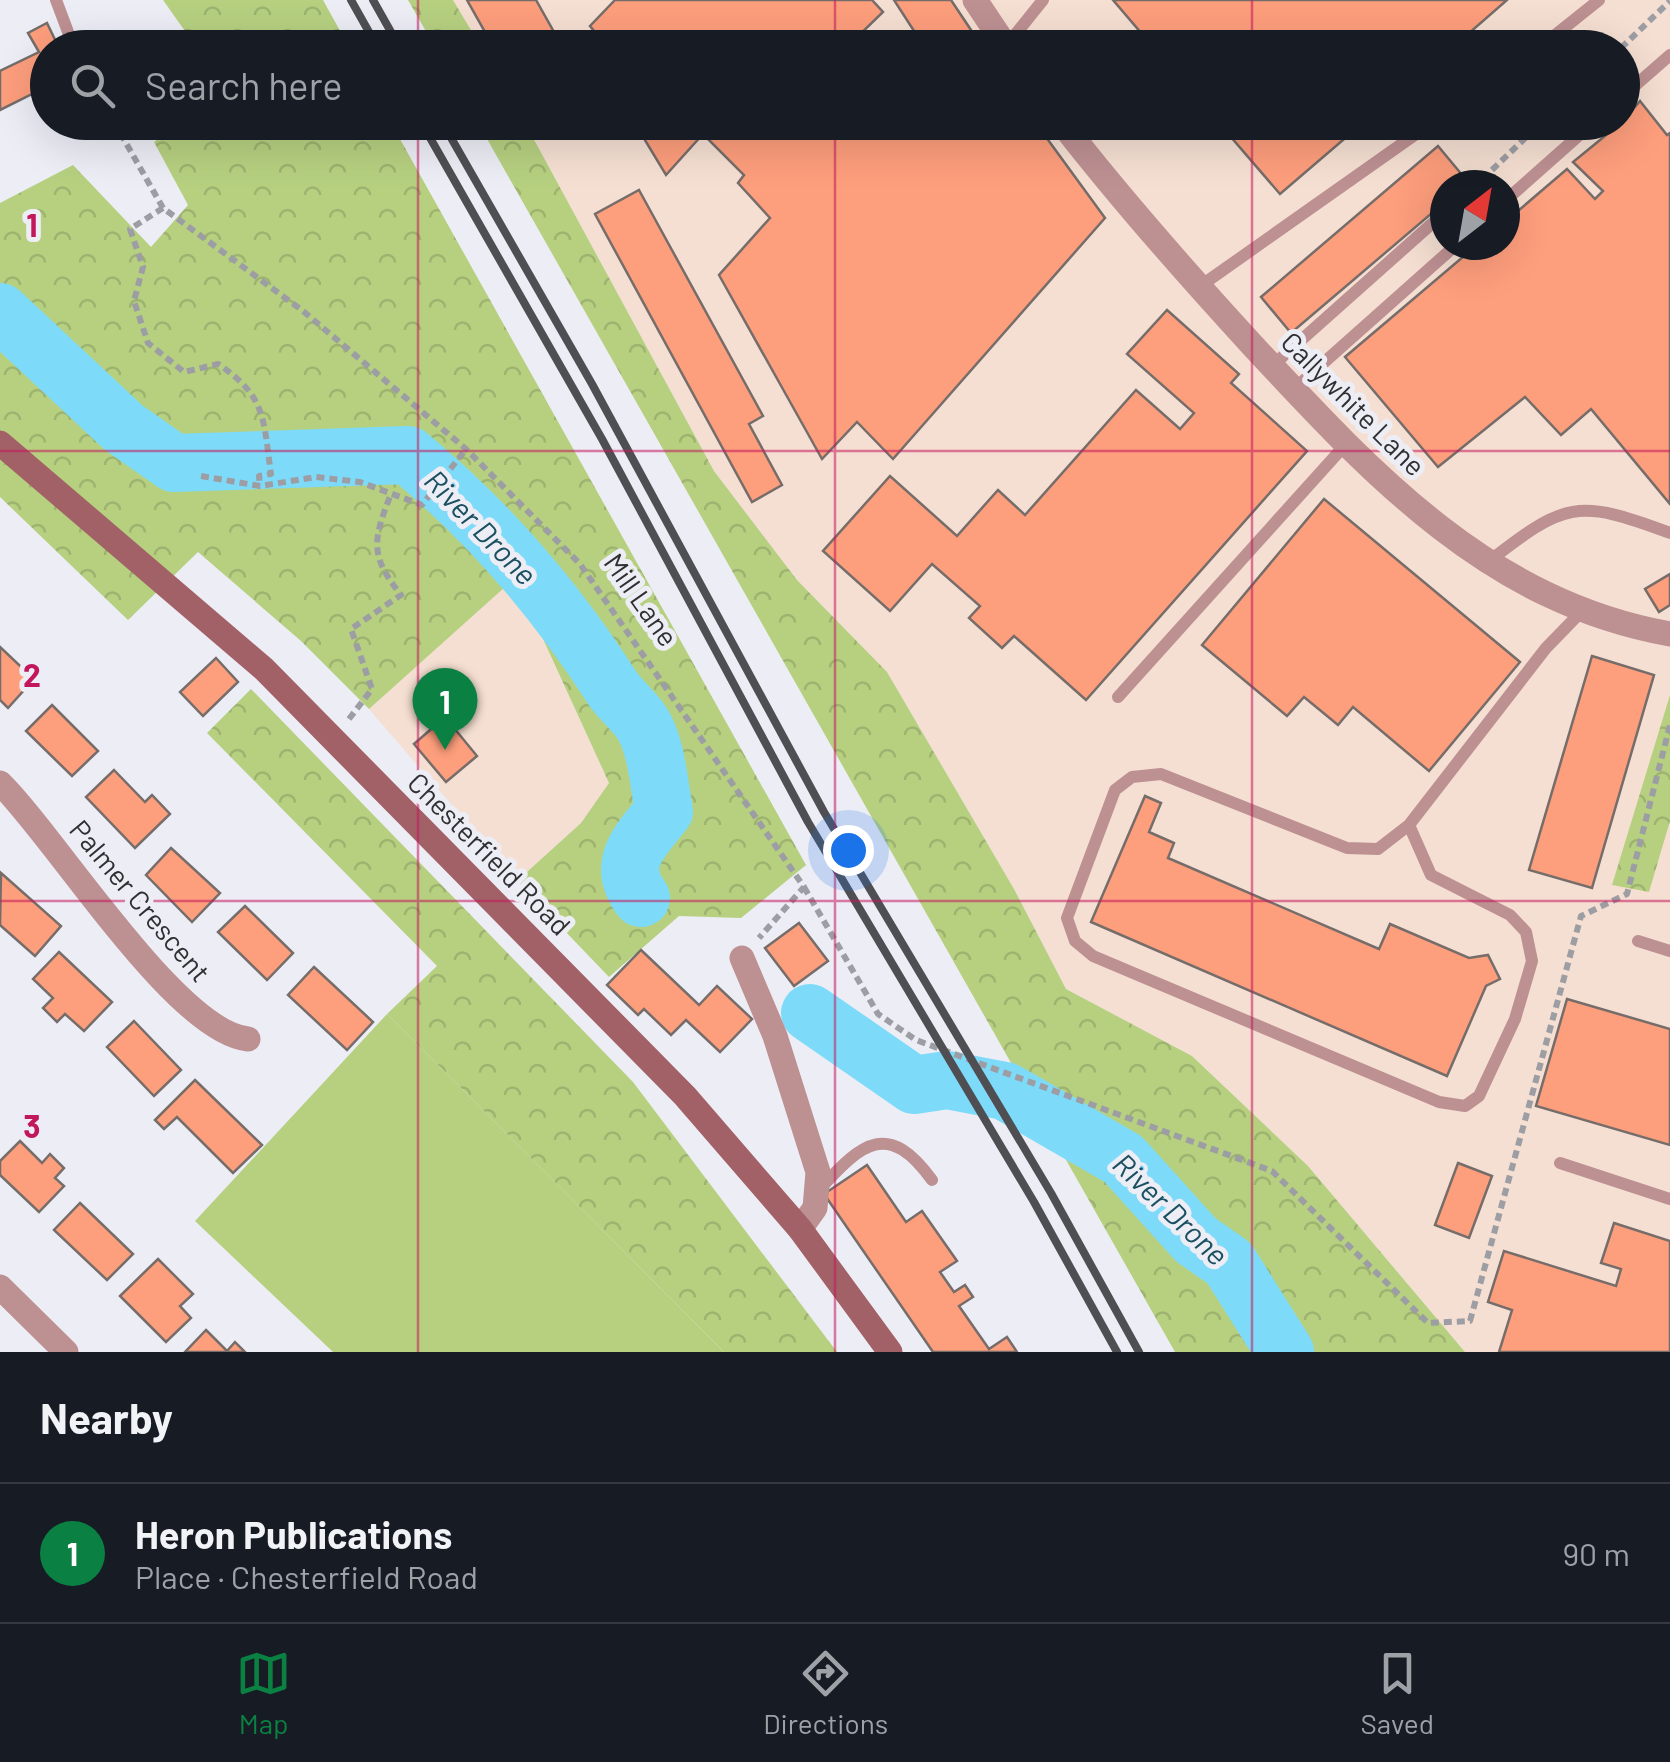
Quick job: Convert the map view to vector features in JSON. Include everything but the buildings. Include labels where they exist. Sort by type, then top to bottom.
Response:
[{"type":"main road","name":"Chesterfield Road","points":[[0,442],[264,669],[685,1096],[800,1228],[890,1352]]},
{"type":"street","points":[[975,0],[995,30]]},
{"type":"street","name":"Callywhite Lane","points":[[1075,140],[1125,205],[1293,390],[1453,542],[1583,610],[1631,627],[1670,634]]},
{"type":"street","name":"Palmer Crescent","points":[[0,783],[168,986],[205,1020],[235,1038],[248,1039]]},
{"type":"street","points":[[742,958],[775,1036],[818,1172],[815,1208],[800,1228]]},
{"type":"street","points":[[0,1287],[66,1352]]},
{"type":"lane","points":[[56,0],[67,30]]},
{"type":"lane","points":[[1019,30],[1042,0]]},
{"type":"lane","points":[[1561,30],[1598,0]]},
{"type":"lane","points":[[1640,81],[1670,55]]},
{"type":"lane","points":[[1198,287],[1408,140]]},
{"type":"lane","points":[[1520,188],[1574,140]]},
{"type":"lane","points":[[1272,366],[1430,225]]},
{"type":"lane","points":[[1293,390],[1439,260]]},
{"type":"lane","points":[[1118,696],[1346,444]]},
{"type":"lane","points":[[1488,562],[1537,524],[1584,508],[1670,534]]},
{"type":"lane","points":[[1409,825],[1431,875],[1510,915],[1526,932],[1529,946],[1532,962],[1515,1019],[1479,1096],[1465,1106],[1440,1102],[1094,956],[1075,940],[1067,918],[1116,790],[1132,776],[1161,774],[1347,848],[1378,849],[1409,825],[1546,648],[1583,610]]},
{"type":"lane","points":[[1638,941],[1670,951]]},
{"type":"lane","points":[[819,1190],[848,1158],[873,1143],[893,1142],[911,1151],[932,1180]]},
{"type":"lane","points":[[1560,1163],[1670,1198]]},
{"type":"path","points":[[1640,30],[1670,1]]},
{"type":"path","name":"Mill Lane","points":[[124,140],[163,208],[303,311],[466,449],[580,564],[804,887],[878,1014],[916,1040],[1272,1171],[1428,1323],[1470,1321],[1582,916],[1626,894],[1670,725]]},
{"type":"path","points":[[1492,170],[1523,140]]},
{"type":"path","points":[[163,208],[130,229],[143,266],[134,300],[148,344],[184,372],[218,364],[248,384],[262,408],[272,474],[259,476],[260,486]]},
{"type":"path","points":[[201,476],[260,486],[316,477],[360,482],[422,505],[466,449]]},
{"type":"path","points":[[334,739],[372,690],[352,629],[402,595],[384,574],[374,544],[390,494]]},
{"type":"path","points":[[742,958],[804,887]]},
{"type":"shaded area","points":[[453,0],[1670,0],[1670,1352],[1465,1352],[1308,1166],[1192,1056],[1066,989],[1014,889],[887,672],[797,580],[714,471],[534,140],[1640,140],[1640,30],[470,30]]},
{"type":"shaded area","points":[[514,577],[609,783],[581,823],[517,881],[369,709]]},
{"type":"green space","points":[[163,0],[323,0],[340,30],[184,30]]},
{"type":"green space","points":[[408,0],[453,0],[471,30],[425,30]]},
{"type":"green space","points":[[401,140],[806,865],[741,918],[679,916],[609,977],[517,881],[581,823],[609,783],[515,578],[369,709],[301,641],[198,552],[128,620],[0,497],[0,203],[73,165],[151,247],[188,205],[154,142]]},
{"type":"green space","points":[[488,140],[534,140],[714,471],[797,580],[887,672],[1014,889],[1066,989],[1192,1056],[1308,1166],[1465,1352],[1175,1352]]},
{"type":"green space","points":[[251,689],[633,1082],[837,1352],[724,1352],[387,1014],[437,966],[207,733]]},
{"type":"green space","points":[[1670,695],[1670,821],[1649,892],[1612,885]]},
{"type":"green space","points":[[387,1014],[724,1352],[333,1352],[195,1221]]},
{"type":"waterway","name":"River Drone","points":[[0,312],[124,428],[174,463],[408,455],[437,480],[493,534],[543,592],[645,728],[655,758],[664,811],[640,842],[631,863],[630,874],[641,898]]},
{"type":"waterway","name":"River Drone","points":[[810,1013],[914,1085],[947,1080],[1005,1091],[1123,1159],[1196,1240],[1229,1263],[1285,1352]]},
{"type":"railway","points":[[351,0],[368,30]]},
{"type":"railway","points":[[373,0],[390,30]]},
{"type":"railway","points":[[431,140],[602,439],[808,822],[1034,1202],[1117,1352]]},
{"type":"railway","points":[[452,140],[592,384],[824,812],[1051,1193],[1139,1352]]},
{"type":"place","name":"Heron Publications","points":[[445,750]]}]
